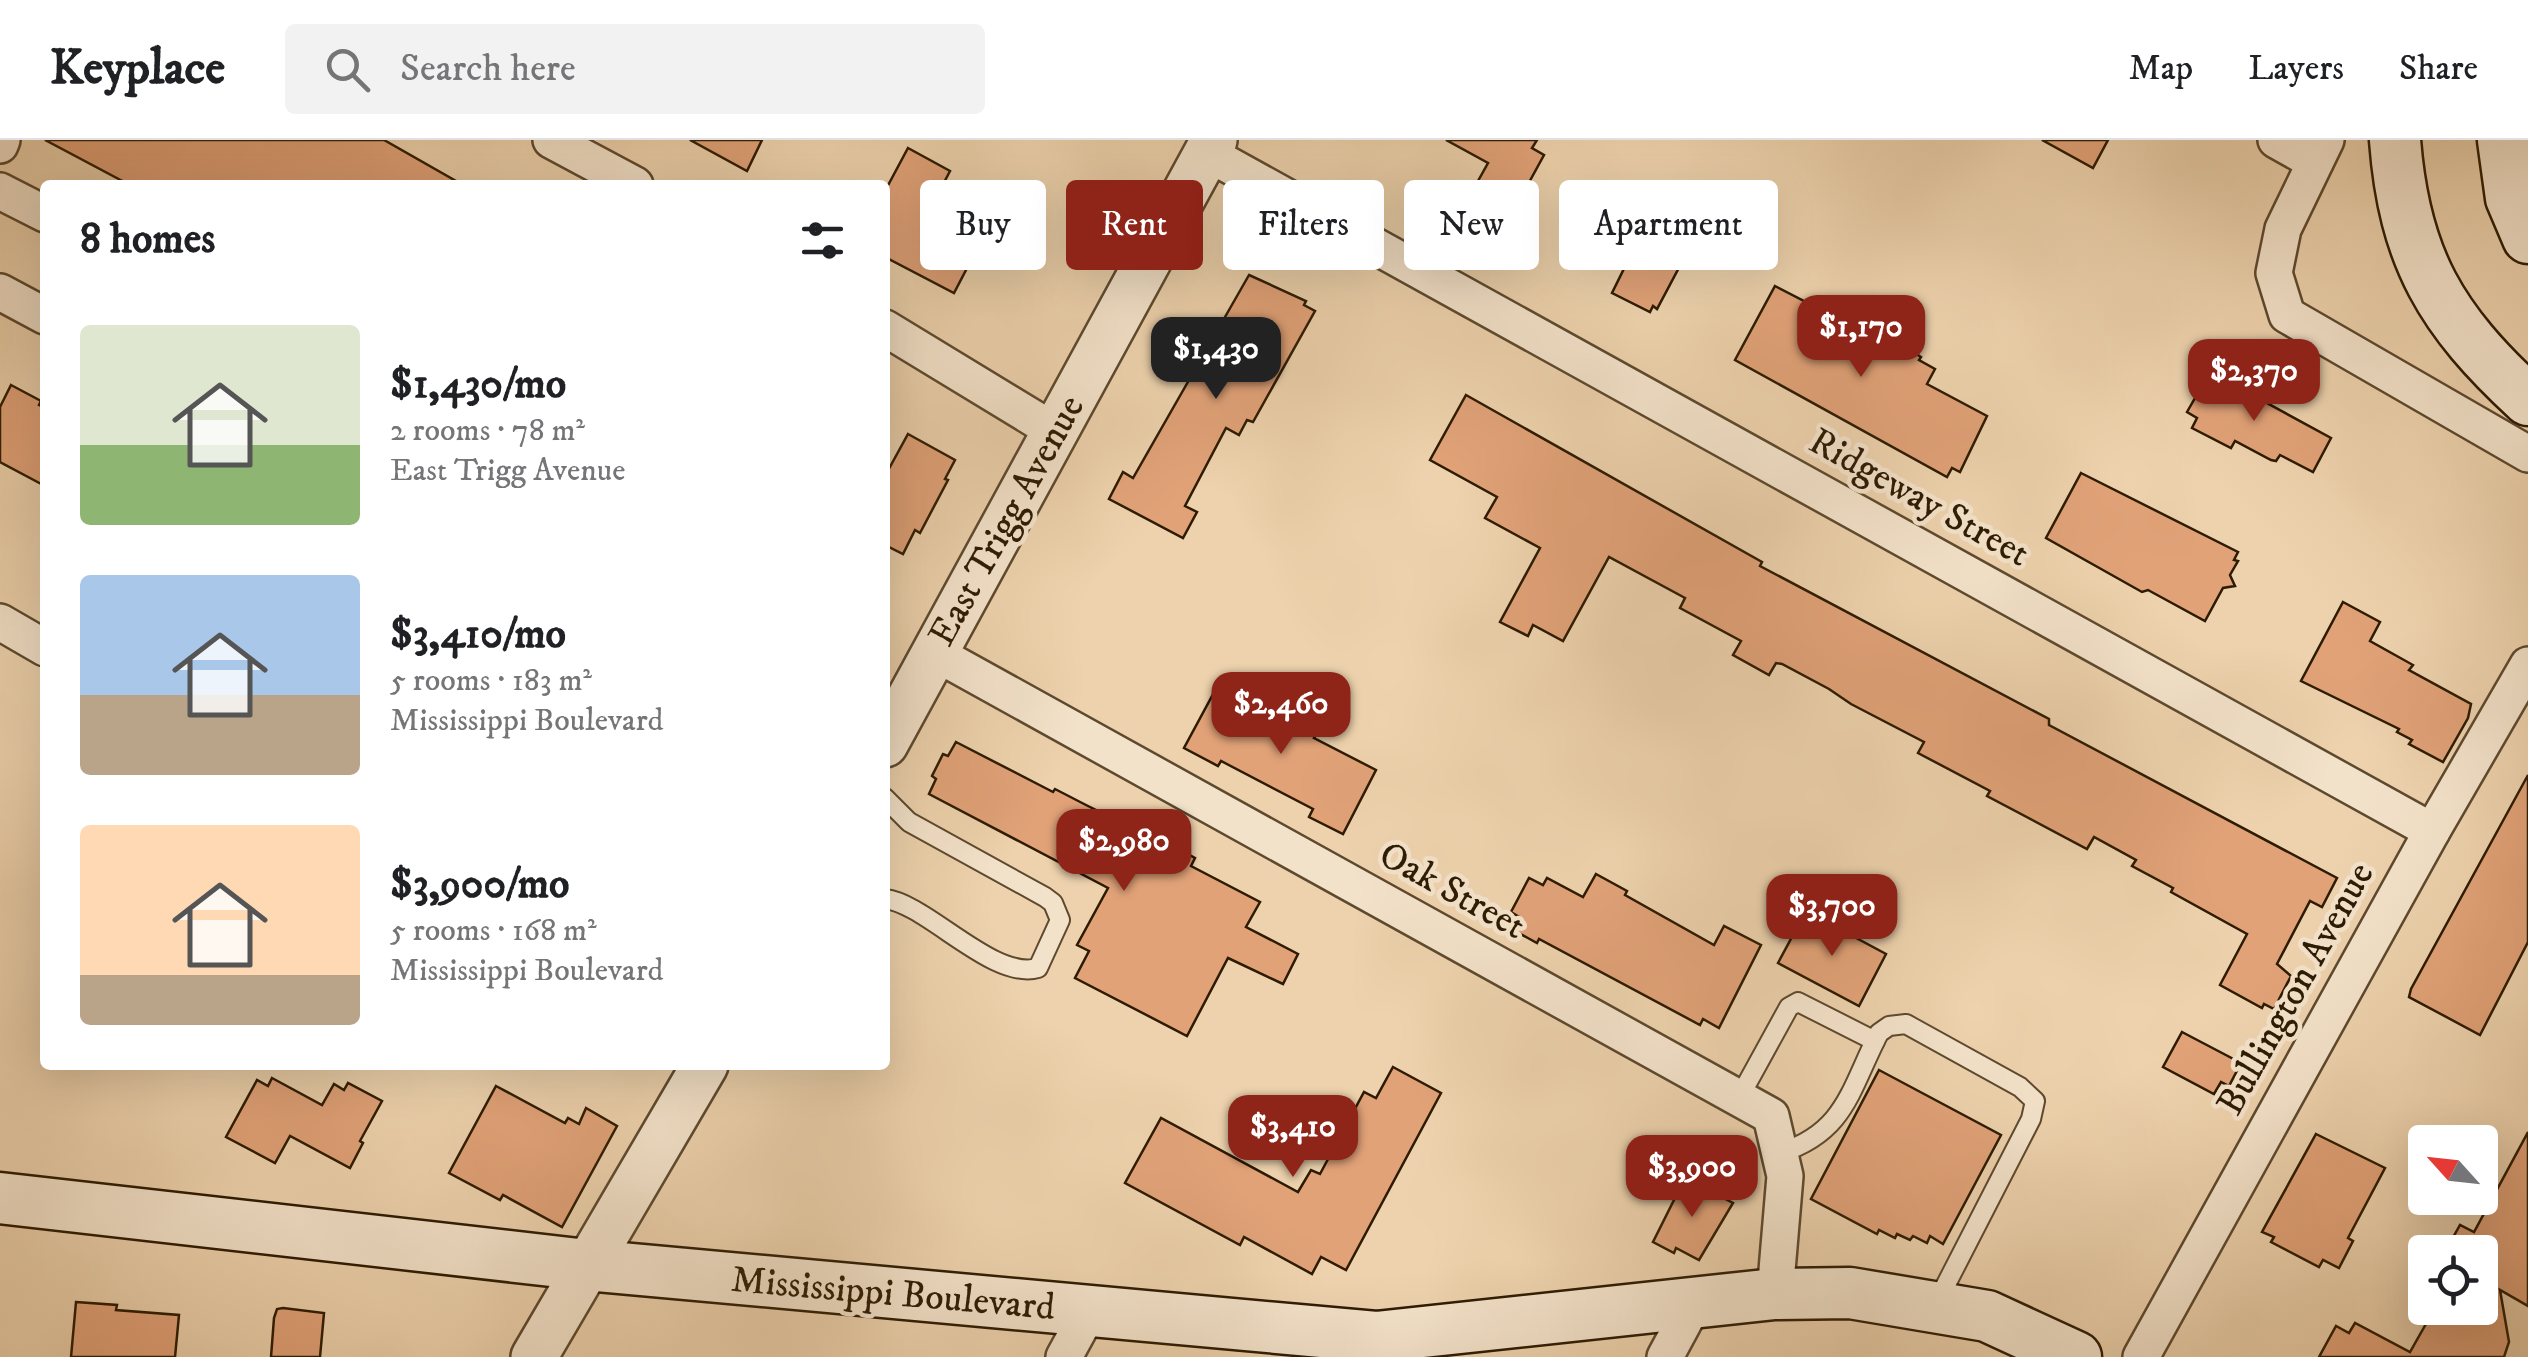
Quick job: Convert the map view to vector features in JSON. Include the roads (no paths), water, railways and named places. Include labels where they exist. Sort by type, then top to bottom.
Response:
[{"type":"main road","points":[[2395,140],[2408,230],[2427,276],[2454,321],[2495,370],[2528,400]]},
{"type":"main road","points":[[2502,140],[2511,198],[2528,238]]},
{"type":"main road","name":"Mississippi Boulevard","points":[[0,1198],[588,1265],[1376,1336],[1775,1294],[1850,1293],[1987,1316],[2076,1357]]},
{"type":"street","points":[[551,140],[626,180]]},
{"type":"street","points":[[2276,140],[2320,151],[2282,229],[2274,273],[2287,316],[2528,454]]},
{"type":"street","name":"East Trigg Avenue","points":[[890,735],[1211,146]]},
{"type":"street","name":"Ridgeway Street","points":[[1211,146],[2432,831]]},
{"type":"street","points":[[0,190],[40,211]]},
{"type":"street","points":[[0,292],[40,313]]},
{"type":"street","points":[[890,331],[1056,432]]},
{"type":"street","points":[[0,622],[40,645]]},
{"type":"street","name":"Oak Street","points":[[935,653],[1771,1116],[1786,1176],[1775,1294]]},
{"type":"street","name":"Bullington Avenue","points":[[2142,1357],[2528,665]]},
{"type":"street","points":[[534,1357],[702,1070]]},
{"type":"street","points":[[1665,1357],[1692,1304]]},
{"type":"street","points":[[1064,1357],[1088,1312]]},
{"type":"lane","points":[[890,803],[910,822],[1045,897],[1053,903],[1060,920],[1038,968],[1026,971],[1007,965],[890,899]]},
{"type":"lane","points":[[1739,1098],[1789,1007],[1798,1002],[1875,1042]]},
{"type":"lane","points":[[1780,1153],[1803,1146],[1832,1124],[1875,1042],[1889,1026],[1906,1024],[2020,1087],[2035,1101],[2031,1119],[1935,1307]]}]
